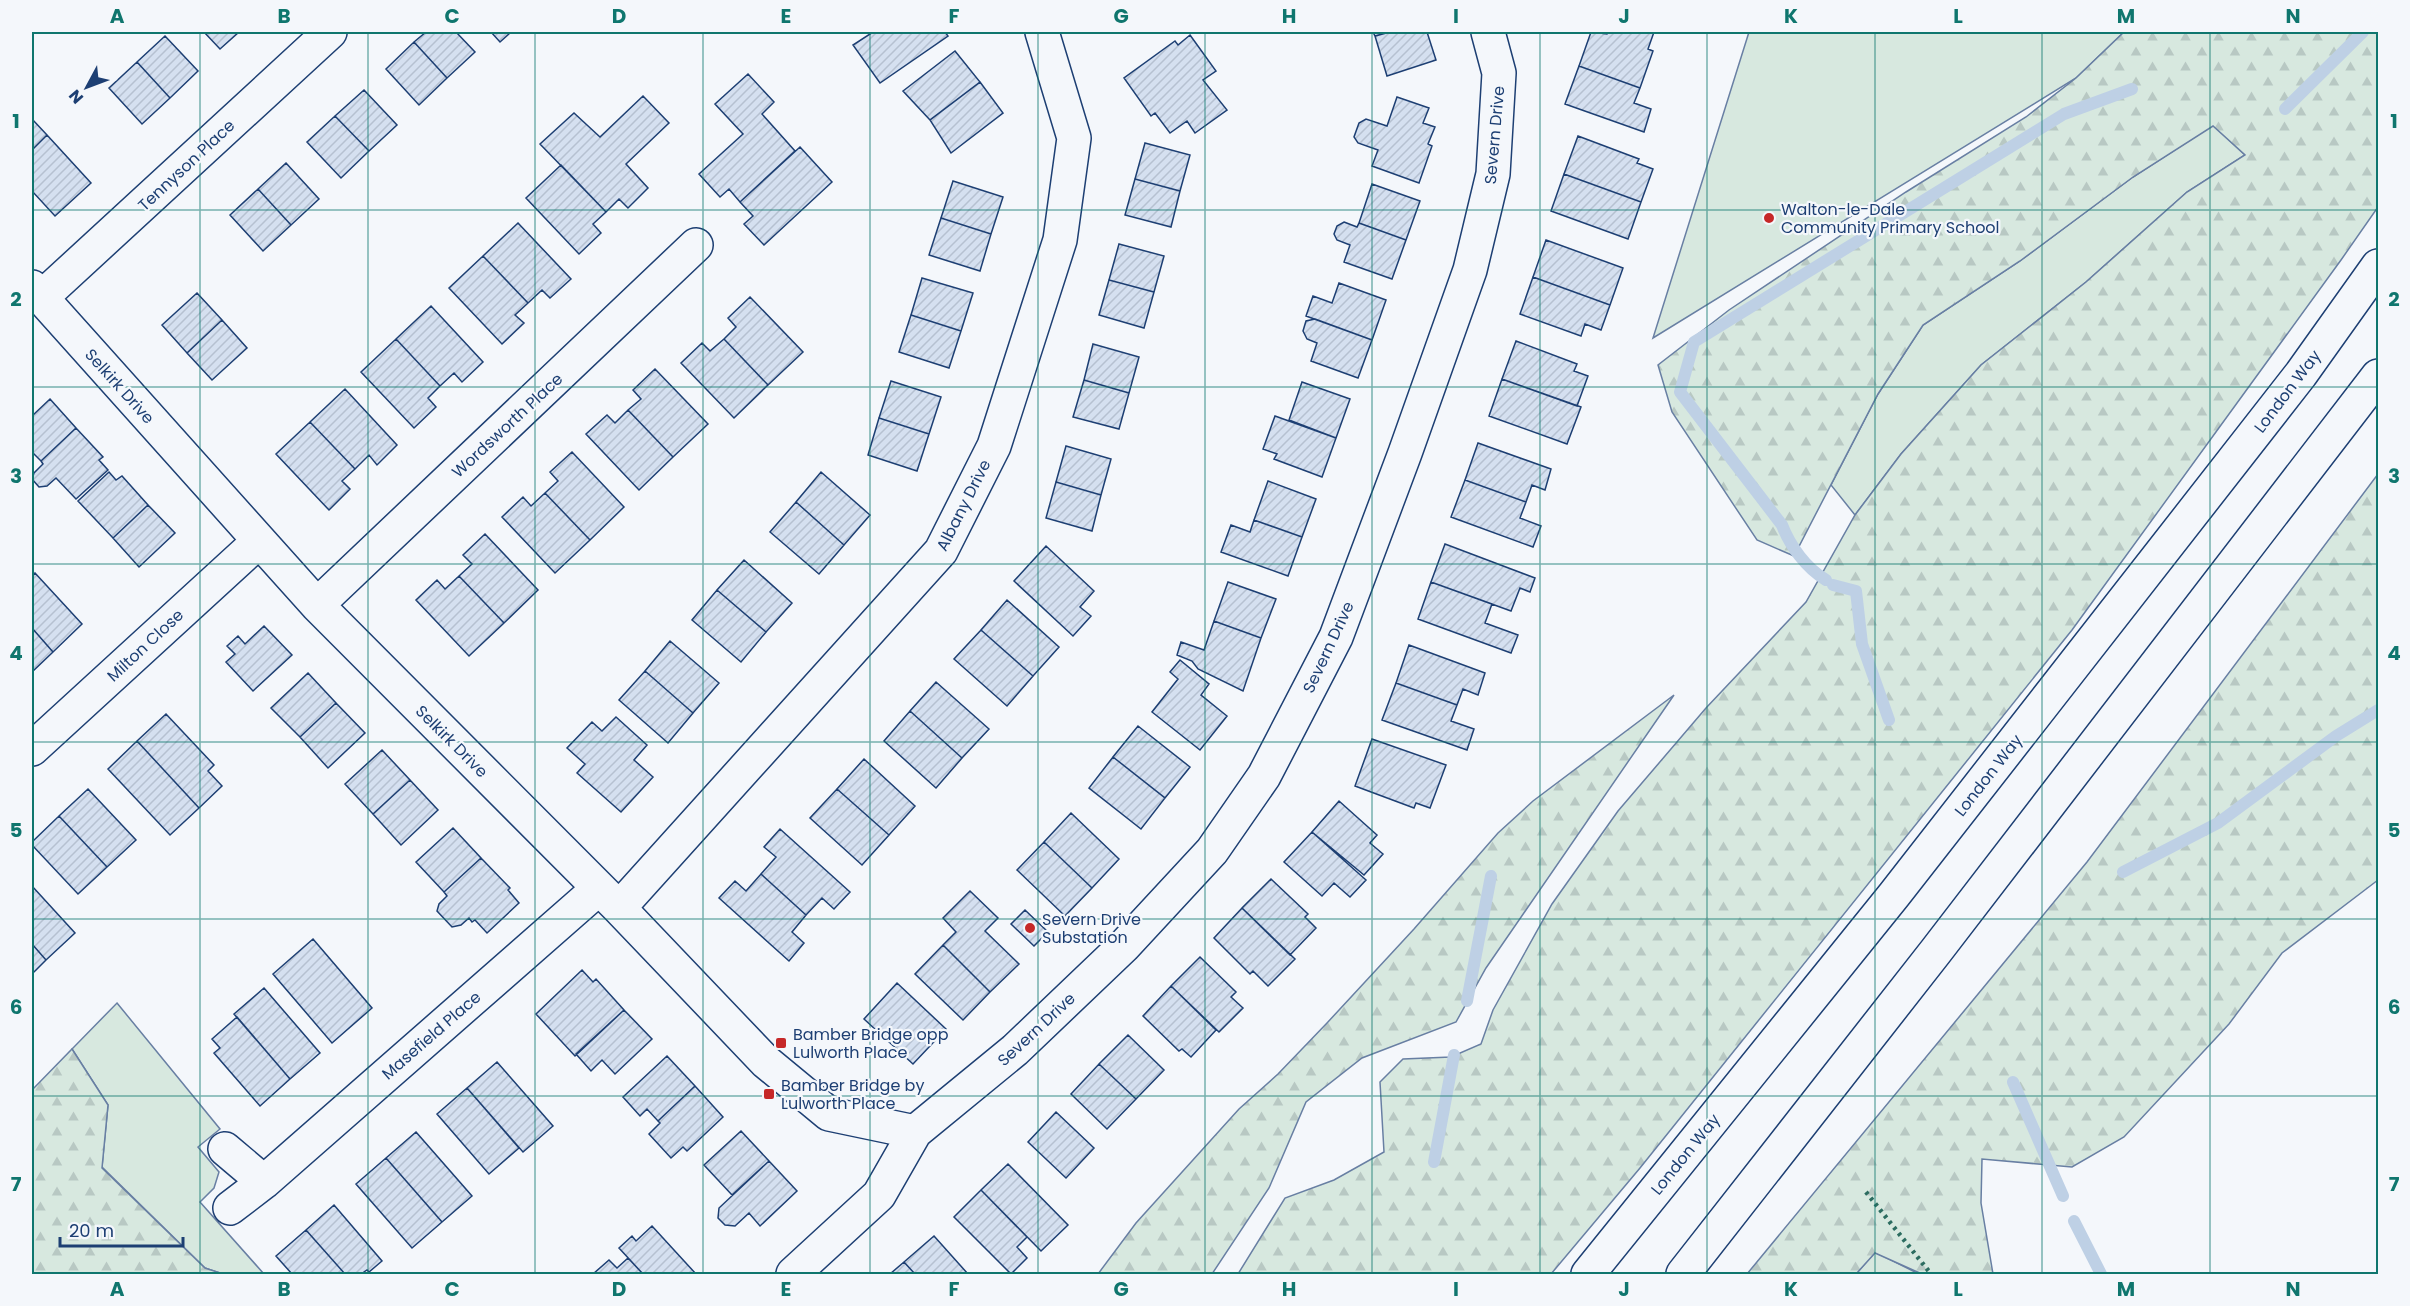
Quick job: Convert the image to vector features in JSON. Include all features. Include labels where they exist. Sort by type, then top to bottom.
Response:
[{"type":"main road","name":"Tennyson Place","points":[[37,293],[330,32]]},
{"type":"main road","name":"Albany Drive","points":[[608,899],[941,551],[993,446],[1060,240],[1074,138],[1042,32]]},
{"type":"main road","name":"Severn Drive","points":[[915,1132],[1016,1050],[1124,946],[1212,851],[1264,776],[1331,647],[1405,453],[1472,259],[1493,174],[1499,74],[1488,32]]},
{"type":"main road","name":"Wordsworth Place","points":[[317,605],[696,246]]},
{"type":"main road","name":"London Way","points":[[1588,1275],[1894,896],[2301,374],[2379,266]]},
{"type":"main road","name":"Selkirk Drive","points":[[37,293],[258,542],[317,605],[766,1062],[829,1114],[915,1132]]},
{"type":"main road","points":[[1683,1275],[2379,376]]},
{"type":"main road","name":"Milton Close","points":[[32,749],[258,542]]},
{"type":"main road","name":"Masefield Place","points":[[230,1208],[608,899]]},
{"type":"main road","points":[[793,1275],[879,1195],[915,1132]]},
{"type":"main road","points":[[225,1149],[264,1182]]},
{"type":"green space","name":"Walton-le-Dale Community Primary School","points":[[1749,32],[2124,32],[2076,78],[1653,338]]},
{"type":"green space","points":[[2124,32],[2378,32],[2378,207],[2341,260],[2072,630],[1640,1168],[1551,1274],[1238,1274],[1285,1198],[1334,1180],[1384,1152],[1380,1082],[1403,1059],[1451,1057],[1481,1044],[1493,1010],[1552,904],[1618,811],[1706,708],[1806,602],[1855,515],[1901,454],[1981,365],[2086,282],[2187,192],[2245,155],[2213,126],[2133,177],[2020,261],[1923,325],[1878,394],[1794,556],[1757,540],[1672,412],[1658,365],[1729,310],[1906,192],[2026,117],[2076,78]]},
{"type":"green space","points":[[2213,125],[2245,155],[2187,192],[2086,282],[1981,365],[1901,454],[1855,515],[1831,485],[1878,394],[1923,325],[2020,261],[2133,177]]},
{"type":"green space","points":[[2378,474],[2378,880],[2282,953],[2229,1024],[2124,1137],[2072,1167],[1982,1159],[1981,1203],[1993,1274],[1922,1274],[1875,1253],[1856,1274],[1747,1274],[2087,862]]},
{"type":"green space","points":[[1674,695],[1486,968],[1456,1022],[1362,1058],[1306,1102],[1269,1188],[1212,1274],[1098,1274],[1136,1223],[1239,1109],[1278,1074],[1327,1023],[1498,833],[1533,801]]},
{"type":"green space","points":[[117,1003],[220,1129],[198,1147],[219,1172],[214,1188],[200,1202],[264,1274],[223,1274],[205,1268],[102,1167],[108,1105],[72,1049]]},
{"type":"green space","points":[[72,1049],[108,1105],[102,1168],[205,1268],[223,1274],[32,1274],[32,1090]]},
{"type":"green space","points":[[1875,1252],[1919,1274],[1856,1274]]},
{"type":"building","points":[[204,32],[239,32],[220,49]]},
{"type":"building","points":[[426,32],[456,32],[475,52],[447,78],[414,42]]},
{"type":"building","points":[[491,32],[511,32],[500,42]]},
{"type":"building","points":[[873,32],[945,32],[948,36],[880,83],[853,45]]},
{"type":"building","points":[[1373,32],[1390,32],[1375,36]]},
{"type":"building","points":[[1390,32],[1427,32],[1436,60],[1387,76],[1375,36]]},
{"type":"building","points":[[1591,32],[1607,34],[1608,32],[1654,32],[1648,49],[1653,51],[1640,88],[1579,66]]},
{"type":"building","points":[[1190,35],[1216,71],[1203,80],[1227,110],[1195,133],[1187,121],[1170,133],[1155,113],[1151,116],[1124,78],[1175,41],[1178,45]]},
{"type":"building","points":[[165,36],[198,71],[170,98],[137,62]]},
{"type":"building","points":[[414,42],[447,78],[419,105],[386,69]]},
{"type":"building","points":[[955,51],[980,82],[930,120],[903,91]]},
{"type":"building","points":[[137,62],[170,98],[142,124],[109,88]]},
{"type":"building","points":[[1579,66],[1640,88],[1634,103],[1651,109],[1644,132],[1565,104]]},
{"type":"building","points":[[748,74],[774,102],[762,114],[795,151],[740,202],[729,189],[720,197],[699,174],[743,134],[715,104]]},
{"type":"building","points":[[980,82],[1003,113],[951,153],[930,120]]},
{"type":"building","points":[[364,90],[397,125],[369,151],[335,116]]},
{"type":"building","points":[[643,96],[669,123],[626,164],[648,188],[628,208],[619,199],[606,212],[540,144],[574,113],[600,137]]},
{"type":"building","points":[[1397,97],[1429,108],[1423,123],[1435,127],[1428,144],[1432,146],[1419,183],[1372,166],[1378,150],[1358,143],[1354,137],[1359,123],[1366,119],[1387,126]]},
{"type":"building","points":[[335,116],[369,151],[341,178],[307,142]]},
{"type":"building","points":[[32,119],[47,135],[32,150]]},
{"type":"building","points":[[47,135],[91,183],[55,216],[32,191],[32,150]]},
{"type":"building","points":[[1578,136],[1639,159],[1637,163],[1653,169],[1641,202],[1564,174]]},
{"type":"building","points":[[1145,143],[1190,155],[1180,191],[1135,179]]},
{"type":"building","points":[[800,147],[832,182],[764,245],[744,224],[753,216],[740,202]]},
{"type":"building","points":[[286,163],[319,199],[291,225],[258,189]]},
{"type":"building","points":[[561,165],[606,212],[593,224],[601,233],[579,254],[526,198]]},
{"type":"building","points":[[1564,174],[1641,202],[1628,239],[1551,211]]},
{"type":"building","points":[[1135,179],[1180,191],[1171,227],[1125,215]]},
{"type":"building","points":[[953,181],[1003,197],[991,234],[941,218]]},
{"type":"building","points":[[1372,184],[1420,201],[1406,240],[1359,223]]},
{"type":"building","points":[[258,189],[291,225],[263,251],[230,215]]},
{"type":"building","points":[[941,218],[991,234],[980,271],[929,255]]},
{"type":"building","points":[[1344,222],[1357,227],[1359,223],[1406,240],[1392,279],[1344,262],[1350,245],[1337,240],[1334,234],[1337,226]]},
{"type":"building","points":[[518,223],[571,279],[550,298],[542,290],[528,303],[483,256]]},
{"type":"building","points":[[1546,240],[1623,268],[1610,305],[1533,277]]},
{"type":"building","points":[[1119,244],[1164,256],[1154,292],[1109,280]]},
{"type":"building","points":[[483,256],[528,303],[515,315],[524,323],[502,344],[449,288]]},
{"type":"building","points":[[1533,277],[1610,305],[1601,330],[1585,324],[1581,336],[1520,314]]},
{"type":"building","points":[[922,278],[973,293],[961,331],[911,315]]},
{"type":"building","points":[[1109,280],[1154,292],[1144,328],[1099,315]]},
{"type":"building","points":[[1339,283],[1386,300],[1372,340],[1306,316],[1313,296],[1332,303]]},
{"type":"building","points":[[197,293],[222,320],[187,353],[162,325]]},
{"type":"building","points":[[750,297],[803,352],[768,385],[724,339],[736,327],[728,318]]},
{"type":"building","points":[[431,306],[483,362],[462,382],[454,373],[440,386],[396,339]]},
{"type":"building","points":[[911,315],[961,331],[949,368],[899,352]]},
{"type":"building","points":[[1315,319],[1372,340],[1358,378],[1311,361],[1317,343],[1307,339],[1303,331],[1306,321]]},
{"type":"building","points":[[222,320],[247,348],[212,380],[187,353]]},
{"type":"building","points":[[396,339],[440,386],[428,398],[436,407],[414,428],[361,372]]},
{"type":"building","points":[[724,339],[768,385],[734,418],[681,363],[702,343],[710,351]]},
{"type":"building","points":[[1516,341],[1577,364],[1574,371],[1588,376],[1577,406],[1502,379]]},
{"type":"building","points":[[1093,344],[1139,357],[1129,393],[1084,380]]},
{"type":"building","points":[[655,369],[708,424],[673,457],[628,410],[641,399],[633,390]]},
{"type":"building","points":[[1502,379],[1581,407],[1567,444],[1489,416]]},
{"type":"building","points":[[1084,380],[1129,393],[1119,429],[1073,417]]},
{"type":"building","points":[[891,381],[941,397],[929,434],[879,418]]},
{"type":"building","points":[[1302,382],[1350,399],[1336,438],[1289,420]]},
{"type":"building","points":[[345,389],[397,445],[377,465],[369,455],[355,469],[310,422]]},
{"type":"building","points":[[50,399],[76,428],[41,461],[32,452],[32,416]]},
{"type":"building","points":[[628,410],[673,457],[639,490],[586,434],[607,415],[615,423]]},
{"type":"building","points":[[1275,416],[1336,438],[1322,477],[1274,459],[1277,454],[1263,449]]},
{"type":"building","points":[[879,418],[929,434],[917,471],[868,455]]},
{"type":"building","points":[[310,422],[355,469],[342,481],[350,489],[329,510],[276,454]]},
{"type":"building","points":[[76,428],[103,457],[99,460],[108,470],[76,499],[56,478],[47,486],[39,487],[32,479],[34,473],[43,464],[41,461]]},
{"type":"building","points":[[1478,443],[1551,469],[1545,490],[1532,485],[1526,502],[1465,480]]},
{"type":"building","points":[[1066,446],[1111,459],[1101,495],[1056,482]]},
{"type":"building","points":[[572,452],[624,507],[590,540],[545,493],[558,481],[550,472]]},
{"type":"building","points":[[109,472],[116,480],[122,476],[148,505],[113,538],[78,501]]},
{"type":"building","points":[[821,472],[870,515],[844,545],[796,502]]},
{"type":"building","points":[[1465,480],[1526,502],[1520,518],[1541,526],[1533,547],[1451,517]]},
{"type":"building","points":[[1268,481],[1316,499],[1302,537],[1254,520]]},
{"type":"building","points":[[1056,482],[1101,495],[1092,531],[1046,518]]},
{"type":"building","points":[[545,493],[590,540],[555,573],[502,517],[523,497],[531,506]]},
{"type":"building","points":[[796,502],[844,545],[819,574],[770,532]]},
{"type":"building","points":[[148,505],[175,533],[139,567],[113,538]]},
{"type":"building","points":[[1254,520],[1302,537],[1288,576],[1221,552],[1231,525],[1250,532]]},
{"type":"building","points":[[485,534],[538,590],[504,623],[459,576],[472,564],[463,555]]},
{"type":"building","points":[[1445,544],[1535,578],[1530,592],[1520,588],[1511,611],[1431,582]]},
{"type":"building","points":[[1046,546],[1094,591],[1080,607],[1091,616],[1073,636],[1014,581]]},
{"type":"building","points":[[744,560],[792,603],[766,632],[717,590]]},
{"type":"building","points":[[35,573],[82,624],[53,652],[32,628],[32,577]]},
{"type":"building","points":[[459,576],[504,623],[469,656],[416,600],[437,580],[445,589]]},
{"type":"building","points":[[1228,582],[1276,599],[1261,638],[1214,621]]},
{"type":"building","points":[[1431,582],[1492,604],[1485,623],[1518,635],[1511,653],[1418,619]]},
{"type":"building","points":[[717,590],[766,632],[741,662],[692,620]]},
{"type":"building","points":[[1007,600],[1059,647],[1033,676],[981,630]]},
{"type":"building","points":[[1214,621],[1261,638],[1243,691],[1198,669],[1192,661],[1177,655],[1181,642],[1204,650]]},
{"type":"building","points":[[264,626],[292,655],[253,691],[226,662],[235,654],[227,646],[238,636],[245,644]]},
{"type":"building","points":[[32,628],[53,652],[32,672]]},
{"type":"building","points":[[981,630],[1033,676],[1007,706],[954,659]]},
{"type":"building","points":[[670,641],[719,683],[693,713],[645,671]]},
{"type":"building","points":[[1409,645],[1485,673],[1478,695],[1463,689],[1457,705],[1396,683]]},
{"type":"building","points":[[1180,660],[1209,684],[1201,695],[1227,716],[1200,750],[1152,712],[1178,679],[1170,672]]},
{"type":"building","points":[[645,671],[693,713],[668,743],[619,700]]},
{"type":"building","points":[[308,673],[336,703],[300,737],[271,708]]},
{"type":"building","points":[[936,682],[989,729],[962,758],[910,711]]},
{"type":"building","points":[[1396,683],[1457,705],[1451,721],[1474,729],[1467,750],[1382,720]]},
{"type":"building","points":[[336,703],[365,733],[328,768],[300,737]]},
{"type":"building","points":[[910,711],[962,758],[936,788],[884,741]]},
{"type":"building","points":[[166,714],[214,765],[208,771],[222,786],[199,808],[137,741]]},
{"type":"building","points":[[616,717],[647,745],[634,760],[653,777],[621,812],[577,773],[585,764],[567,748],[592,722],[602,731]]},
{"type":"building","points":[[1138,726],[1190,767],[1165,798],[1113,757]]},
{"type":"building","points":[[1372,739],[1446,765],[1430,808],[1416,803],[1414,808],[1355,786]]},
{"type":"building","points":[[137,741],[199,808],[170,835],[108,769]]},
{"type":"building","points":[[382,750],[410,780],[373,814],[345,784]]},
{"type":"building","points":[[1113,757],[1165,798],[1141,829],[1089,788]]},
{"type":"building","points":[[864,759],[915,806],[889,835],[837,789]]},
{"type":"building","points":[[410,780],[438,810],[401,845],[373,814]]},
{"type":"building","points":[[88,789],[136,840],[107,867],[59,816]]},
{"type":"building","points":[[837,789],[889,835],[862,865],[810,818]]},
{"type":"building","points":[[1339,801],[1377,835],[1370,843],[1383,854],[1364,875],[1312,832]]},
{"type":"building","points":[[1071,813],[1119,859],[1092,888],[1044,842]]},
{"type":"building","points":[[59,816],[107,867],[78,894],[32,845],[32,842]]},
{"type":"building","points":[[453,828],[481,858],[444,892],[416,862]]},
{"type":"building","points":[[780,829],[850,892],[834,909],[822,898],[806,915],[761,874],[776,857],[764,847]]},
{"type":"building","points":[[1312,832],[1366,880],[1350,897],[1334,883],[1322,896],[1284,862]]},
{"type":"building","points":[[1044,842],[1092,888],[1065,916],[1017,870]]},
{"type":"building","points":[[481,858],[510,888],[508,890],[519,903],[487,933],[475,920],[472,922],[469,918],[461,925],[452,927],[437,911],[439,904],[447,896],[444,892]]},
{"type":"building","points":[[761,874],[806,915],[792,932],[804,943],[789,961],[719,898],[735,881],[746,891]]},
{"type":"building","points":[[1271,879],[1308,914],[1305,917],[1316,928],[1290,955],[1242,908]]},
{"type":"building","points":[[32,886],[75,933],[46,960],[32,944]]},
{"type":"building","points":[[970,891],[998,918],[985,931],[1019,964],[990,992],[943,945],[956,932],[943,918]]},
{"type":"building","points":[[1242,908],[1295,959],[1268,986],[1253,971],[1250,974],[1214,938]]},
{"type":"building","name":"Severn Drive Substation","points":[[1025,910],[1048,932],[1034,946],[1011,924]]},
{"type":"building","points":[[313,939],[372,1008],[332,1043],[273,974]]},
{"type":"building","points":[[32,944],[46,960],[32,974]]},
{"type":"building","points":[[943,945],[990,992],[963,1020],[915,974]]},
{"type":"building","points":[[1200,957],[1236,992],[1231,997],[1243,1008],[1219,1032],[1171,986]]},
{"type":"building","points":[[582,970],[593,982],[596,979],[624,1010],[575,1056],[536,1014]]},
{"type":"building","points":[[897,983],[946,1029],[913,1064],[864,1019]]},
{"type":"building","points":[[1171,986],[1216,1030],[1191,1057],[1182,1049],[1179,1051],[1143,1016]]},
{"type":"building","points":[[264,988],[320,1053],[290,1079],[234,1014]]},
{"type":"building","points":[[624,1010],[652,1039],[615,1074],[602,1060],[591,1071],[576,1054]]},
{"type":"building","points":[[237,1017],[290,1079],[260,1106],[214,1053],[220,1048],[212,1039]]},
{"type":"building","points":[[1128,1035],[1164,1070],[1136,1099],[1099,1064]]},
{"type":"building","points":[[667,1056],[695,1086],[658,1121],[647,1109],[640,1116],[623,1097]]},
{"type":"building","points":[[497,1062],[553,1126],[523,1152],[467,1088]]},
{"type":"building","points":[[1099,1064],[1136,1099],[1107,1129],[1071,1094]]},
{"type":"building","points":[[695,1086],[723,1117],[687,1151],[683,1147],[671,1158],[649,1134],[660,1123],[658,1121]]},
{"type":"building","points":[[467,1088],[519,1148],[489,1174],[437,1114]]},
{"type":"building","points":[[1056,1112],[1094,1148],[1066,1178],[1028,1142]]},
{"type":"building","points":[[741,1131],[769,1161],[732,1195],[704,1165]]},
{"type":"building","points":[[416,1132],[472,1196],[442,1222],[386,1158]]},
{"type":"building","points":[[386,1158],[442,1222],[412,1248],[356,1184]]},
{"type":"building","points":[[769,1161],[797,1191],[760,1226],[749,1213],[735,1226],[725,1225],[718,1218],[719,1208]]},
{"type":"building","points":[[1008,1164],[1068,1225],[1041,1251],[981,1190]]},
{"type":"building","points":[[981,1190],[1027,1237],[1017,1247],[1027,1258],[1011,1274],[954,1217]]},
{"type":"building","points":[[334,1205],[382,1261],[369,1272],[367,1270],[361,1274],[345,1274],[306,1230]]},
{"type":"building","points":[[652,1226],[696,1274],[643,1274],[619,1248],[632,1236],[636,1241]]},
{"type":"building","points":[[306,1230],[345,1274],[292,1274],[276,1256]]},
{"type":"building","points":[[934,1236],[968,1274],[915,1274],[904,1262]]},
{"type":"building","points":[[628,1258],[643,1274],[593,1274],[609,1260],[617,1268]]},
{"type":"building","points":[[904,1262],[915,1274],[890,1274]]},
{"type":"waterway","points":[[2285,109],[2363,32]]},
{"type":"waterway","points":[[1826,580],[1799,556],[1782,525],[1680,392],[1694,342],[2064,114],[2132,89]]},
{"type":"waterway","points":[[1833,585],[1856,591],[1862,644],[1889,720]]},
{"type":"waterway","points":[[2123,872],[2218,823],[2336,736],[2378,710]]},
{"type":"waterway","points":[[1467,1001],[1491,876]]},
{"type":"waterway","points":[[1434,1162],[1454,1055]]},
{"type":"waterway","points":[[2013,1082],[2063,1196]]},
{"type":"waterway","points":[[2074,1221],[2101,1274]]},
{"type":"hedge","points":[[1866,1192],[1931,1274]]},
{"type":"place","name":"Walton-le-Dale Community Primary School","points":[[1769,218]]},
{"type":"place","name":"Severn Drive Substation","points":[[1030,928]]},
{"type":"place","name":"Bamber Bridge opp Lulworth Place","points":[[781,1043]]},
{"type":"place","name":"Bamber Bridge by Lulworth Place","points":[[769,1094]]}]
